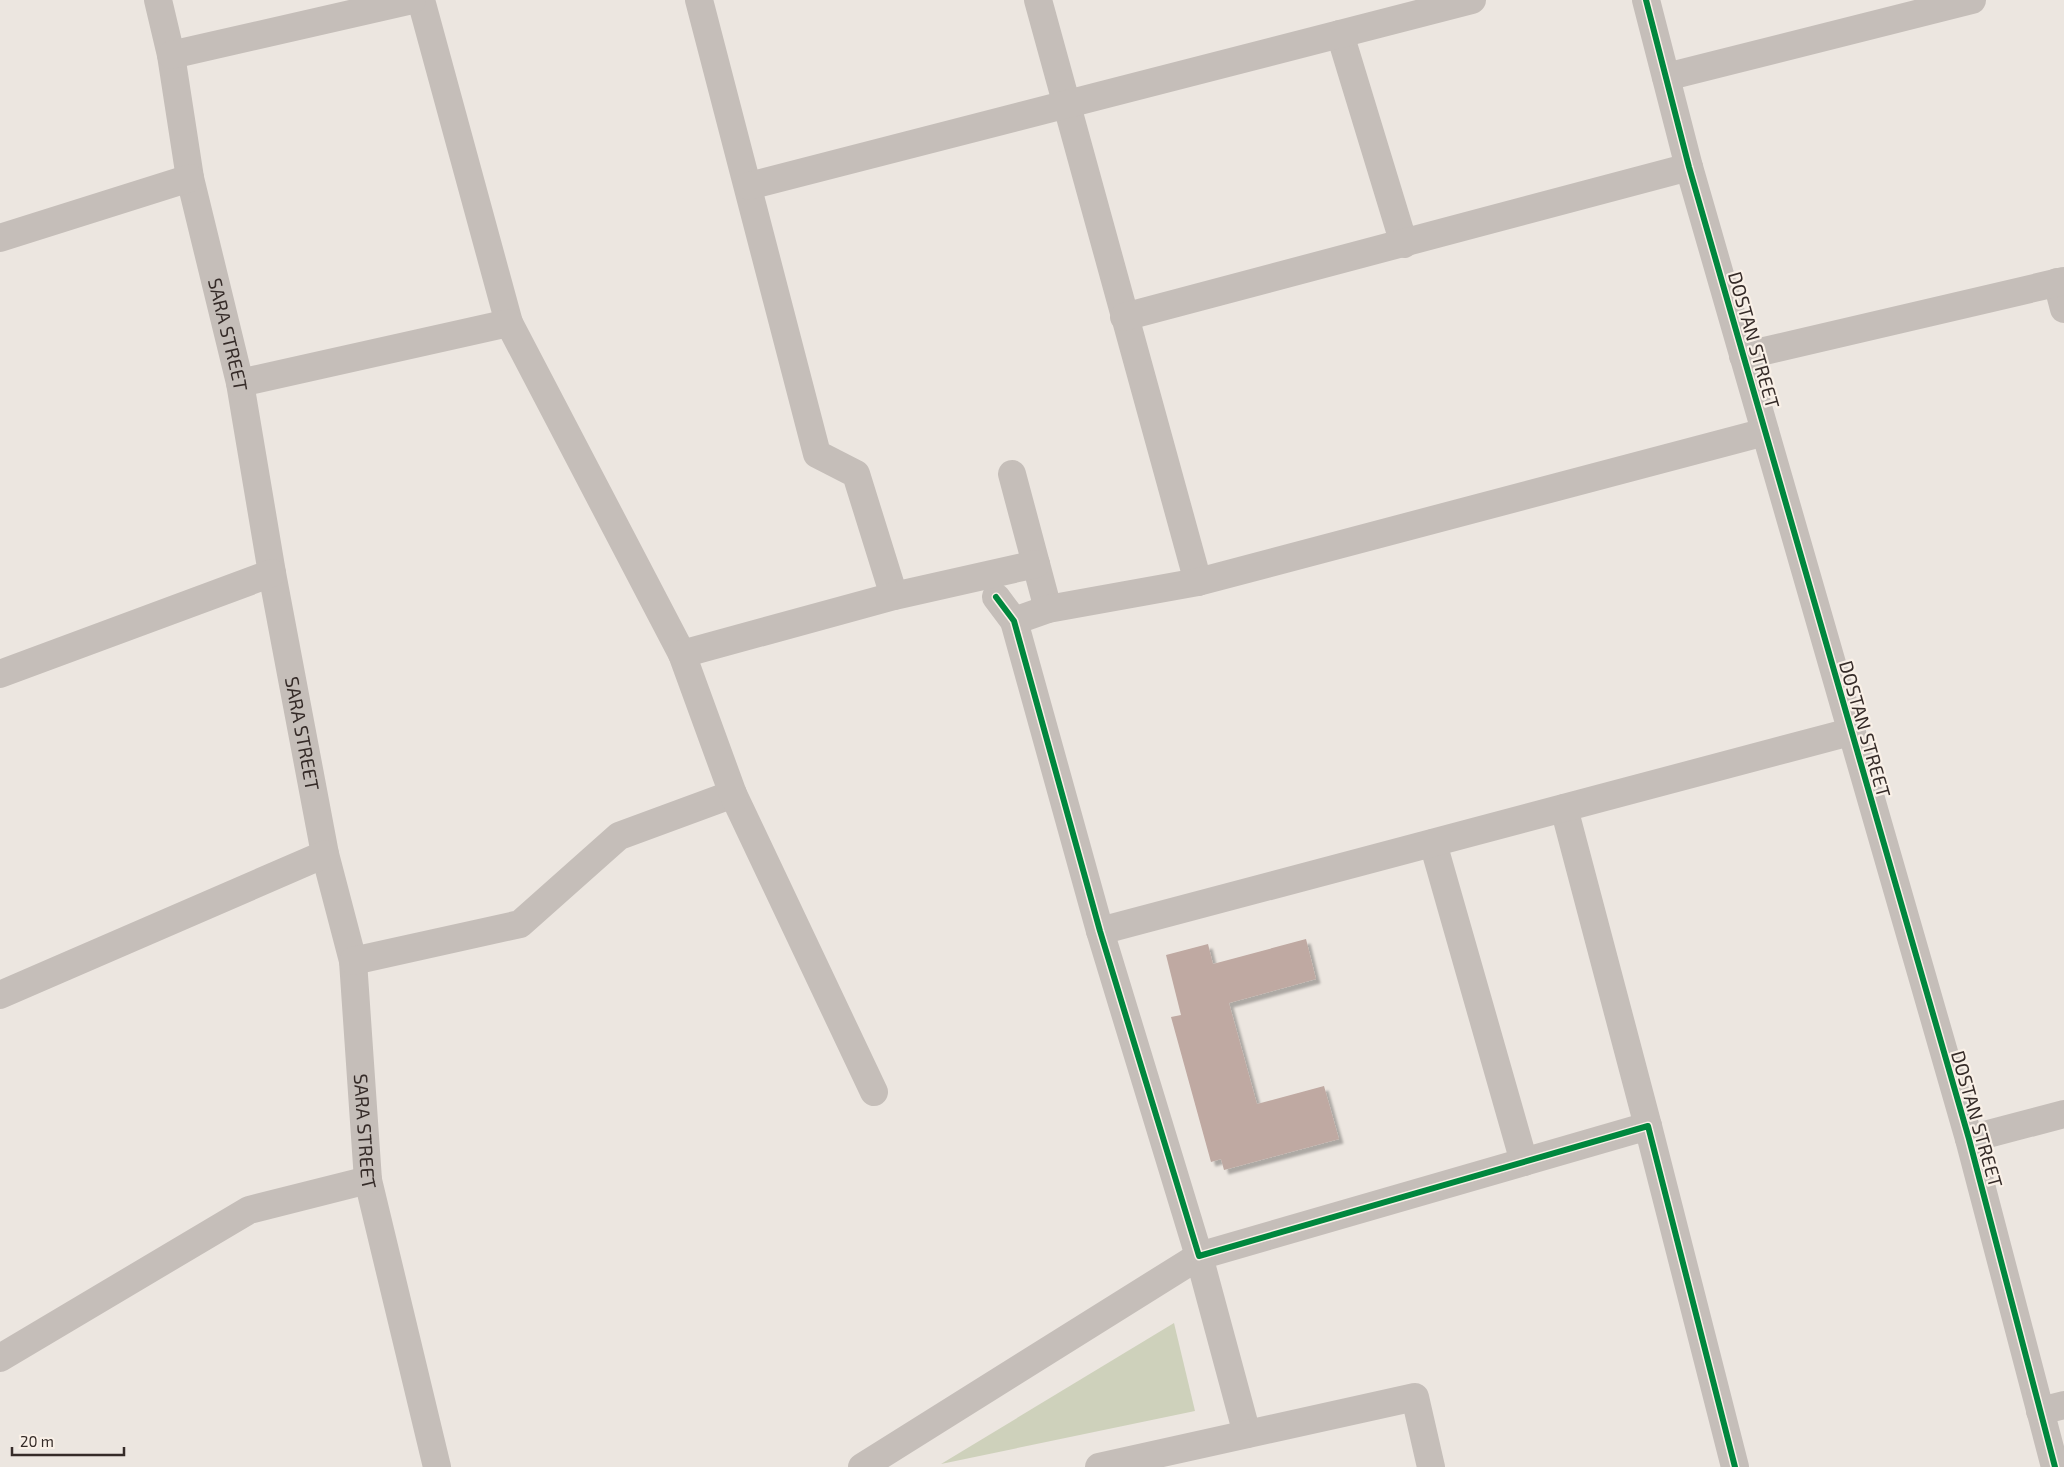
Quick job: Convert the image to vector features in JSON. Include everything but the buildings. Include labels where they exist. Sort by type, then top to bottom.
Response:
[{"type":"street","name":"SARA STREET","points":[[158,0],[171,55],[190,178],[240,383],[272,573],[325,854],[353,961],[368,1180],[437,1467]]},
{"type":"street","points":[[171,55],[412,0]]},
{"type":"street","points":[[421,0],[509,323],[682,654],[734,794],[874,1092]]},
{"type":"street","points":[[699,0],[749,186],[817,454],[856,474],[894,596]]},
{"type":"street","points":[[1038,0],[1198,582]]},
{"type":"street","points":[[749,186],[1472,0]]},
{"type":"street","name":"DOSTAN STREET","points":[[1646,0],[1689,167],[1850,732],[1968,1139],[2052,1408],[2055,1467]]},
{"type":"street","points":[[1666,77],[1958,2]]},
{"type":"street","points":[[1340,34],[1404,244]]},
{"type":"street","points":[[1124,317],[1689,167]]},
{"type":"street","points":[[0,238],[190,178]]},
{"type":"street","points":[[1743,356],[2060,282],[2064,309]]},
{"type":"street","points":[[240,383],[509,323]]},
{"type":"street","points":[[1014,621],[1048,609],[1198,582],[1765,432]]},
{"type":"street","points":[[1012,474],[1048,609]]},
{"type":"street","points":[[682,654],[894,596],[1036,564]]},
{"type":"street","points":[[0,674],[272,573]]},
{"type":"street","points":[[996,597],[1014,621],[1100,931],[1199,1256],[1247,1434]]},
{"type":"street","points":[[1100,931],[1850,732]]},
{"type":"street","points":[[353,961],[520,924],[619,836],[734,794]]},
{"type":"street","points":[[1564,808],[1648,1126],[1734,1467]]},
{"type":"street","points":[[1433,843],[1524,1162]]},
{"type":"street","points":[[0,995],[325,854]]},
{"type":"street","points":[[1968,1139],[2064,1114]]},
{"type":"street","points":[[862,1467],[1199,1256],[1648,1126]]},
{"type":"street","points":[[0,1358],[249,1210],[368,1180]]},
{"type":"street","points":[[1099,1467],[1415,1397],[1431,1467]]},
{"type":"green space","points":[[1174,1323],[1195,1411],[941,1464]]},
{"type":"cycle path","points":[[1646,0],[1689,167],[1969,1139],[2055,1467]]},
{"type":"cycle path","points":[[996,597],[1014,621],[1100,931],[1199,1256],[1648,1126],[1735,1467]]}]
